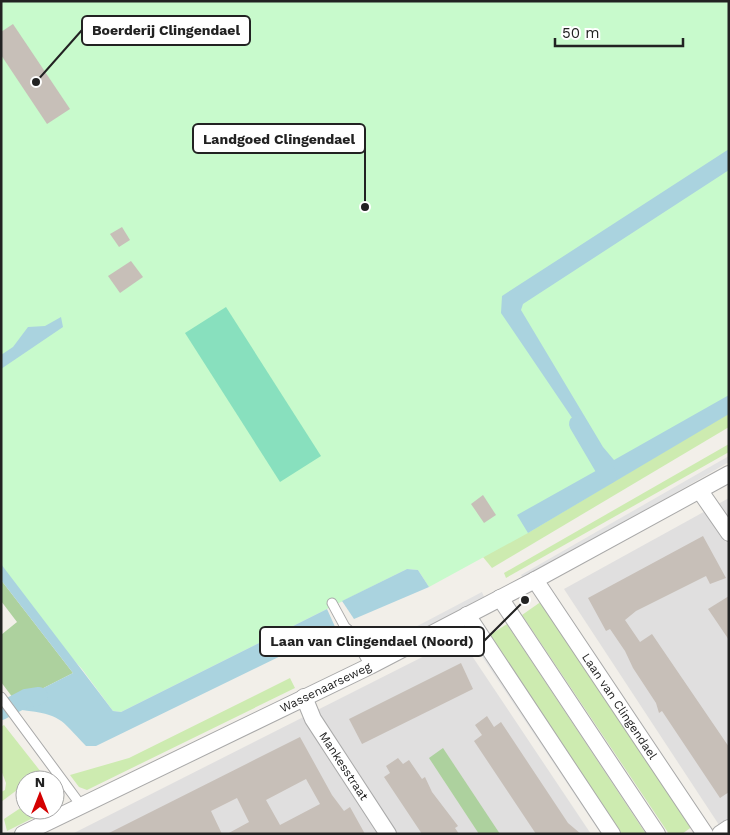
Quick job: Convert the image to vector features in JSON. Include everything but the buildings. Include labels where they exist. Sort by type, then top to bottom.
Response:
[{"type":"street","name":"Wassenaarseweg","points":[[23,834],[80,804],[370,666],[535,580],[729,474]]},
{"type":"street","points":[[700,491],[729,533]]},
{"type":"street","name":"Laan van Clingendael","points":[[535,580],[705,834]]},
{"type":"street","points":[[500,598],[657,834]]},
{"type":"street","points":[[467,615],[612,834]]},
{"type":"street","name":"Mankesstraat","points":[[304,697],[312,719],[388,834]]},
{"type":"street","points":[[720,834],[729,828]]},
{"type":"lane","points":[[332,604],[345,627],[352,633],[370,666]]},
{"type":"lane","points":[[1,697],[80,804]]},
{"type":"shaded area","points":[[729,456],[729,462],[524,580],[521,575]]},
{"type":"shaded area","points":[[729,498],[729,834],[725,834],[564,589]]},
{"type":"shaded area","points":[[482,592],[484,597],[370,657],[368,652]]},
{"type":"shaded area","points":[[460,638],[591,834],[72,834]]},
{"type":"shaded area","points":[[479,643],[607,834],[601,834],[475,646]]},
{"type":"green space","points":[[1,1],[729,1],[729,413],[528,533],[429,587],[418,570],[407,569],[121,712],[113,711],[82,669],[1,580]]},
{"type":"green space","points":[[226,307],[321,456],[280,482],[185,333]]},
{"type":"green space","points":[[729,413],[729,427],[492,568],[483,557]]},
{"type":"green space","points":[[729,444],[729,452],[506,578],[504,573]]},
{"type":"green space","points":[[1,580],[73,673],[16,702],[1,682],[1,635],[17,622],[1,601]]},
{"type":"green space","points":[[542,601],[693,826],[682,834],[669,834],[522,615]]},
{"type":"green space","points":[[507,624],[646,834],[616,834],[485,638]]},
{"type":"green space","points":[[290,678],[295,688],[87,790],[79,787],[70,775],[129,758]]},
{"type":"green space","points":[[4,725],[39,770],[15,770],[15,792],[1,802],[1,792],[5,790],[6,783],[1,770],[1,727]]},
{"type":"green space","points":[[443,748],[500,834],[479,834],[429,758]]},
{"type":"green space","points":[[15,812],[15,820],[29,820],[7,831],[4,819]]},
{"type":"water","points":[[729,149],[729,170],[523,304],[521,310],[603,447],[614,460],[729,395],[729,414],[528,533],[517,515],[601,468],[602,462],[501,313],[502,296]]},
{"type":"water","points":[[61,317],[63,327],[1,369],[1,355],[13,347],[28,327],[45,326]]},
{"type":"water","points":[[1,564],[113,711],[121,712],[327,609],[336,629],[96,746],[86,746],[59,719],[45,714],[22,710],[16,702],[73,673],[1,580]]},
{"type":"water","points":[[407,569],[418,570],[429,587],[354,619],[342,601]]},
{"type":"waterway","points":[[578,424],[608,475]]},
{"type":"waterway","points":[[1,711],[26,698],[39,696]]},
{"type":"place","name":"Boerderij Clingendael","points":[[36,82]]},
{"type":"place","name":"Landgoed Clingendael","points":[[365,207]]},
{"type":"place","name":"Laan van Clingendael (Noord)","points":[[525,600]]}]
